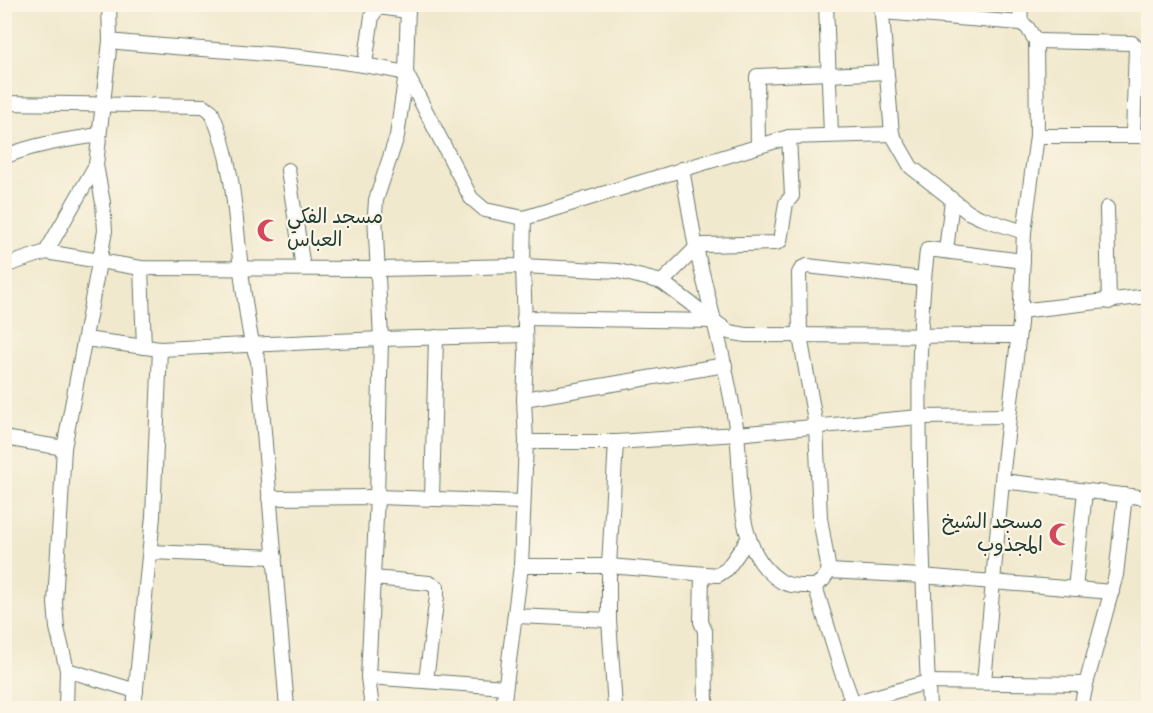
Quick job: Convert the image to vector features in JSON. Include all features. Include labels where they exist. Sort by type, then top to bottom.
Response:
[{"type":"street","points":[[66,708],[67,670],[57,628],[55,603],[64,448],[105,231],[103,202],[96,165],[110,41],[109,4]]},
{"type":"street","points":[[826,4],[831,135]]},
{"type":"street","points":[[1020,4],[1021,23]]},
{"type":"street","points":[[365,64],[372,16],[375,10],[378,7],[408,8],[406,73],[397,136],[376,200],[381,339],[377,497],[368,677],[372,708]]},
{"type":"street","points":[[984,682],[1018,336],[1024,231],[1037,136],[1036,41],[1027,27],[1021,23],[882,8],[892,134],[911,167],[968,212],[1024,231]]},
{"type":"street","points":[[110,41],[177,49],[292,56],[365,64],[406,73]]},
{"type":"street","points":[[1036,41],[1132,43],[1136,47],[1142,70],[1133,136]]},
{"type":"street","points":[[758,146],[757,76],[886,72]]},
{"type":"street","points":[[406,73],[471,198],[485,210],[524,218],[789,137],[892,134]]},
{"type":"street","points":[[4,103],[204,106],[211,111],[231,178],[240,269],[252,345],[258,360],[287,708]]},
{"type":"street","points":[[4,157],[17,151],[99,135]]},
{"type":"street","points":[[1037,136],[1149,136]]},
{"type":"street","points":[[662,282],[696,248],[711,243],[776,243],[780,241],[786,203],[792,196],[789,137]]},
{"type":"street","points":[[46,252],[96,165]]},
{"type":"street","points":[[682,169],[696,248],[725,365],[737,434],[743,516],[749,538],[760,561],[780,581],[794,585],[815,586],[829,571],[820,518],[816,426],[800,336],[799,273],[801,268],[807,266],[923,279]]},
{"type":"street","points":[[288,170],[303,268]]},
{"type":"street","points":[[946,251],[952,200]]},
{"type":"street","points":[[1107,208],[1108,302]]},
{"type":"street","points":[[503,708],[521,566],[526,442],[524,218]]},
{"type":"street","points":[[929,708],[922,576],[919,417],[923,279],[928,249],[1023,261]]},
{"type":"street","points":[[4,266],[46,252],[141,268],[523,266],[618,271],[662,282],[729,332],[746,335],[1018,336]]},
{"type":"street","points":[[141,268],[144,347]]},
{"type":"street","points":[[1020,311],[1149,296]]},
{"type":"street","points":[[524,318],[714,321]]},
{"type":"street","points":[[85,339],[160,349],[524,335]]},
{"type":"street","points":[[432,498],[436,337]]},
{"type":"street","points":[[134,708],[153,516],[160,349]]},
{"type":"street","points":[[524,399],[725,365]]},
{"type":"street","points":[[526,442],[616,442],[737,434],[919,417],[1009,416]]},
{"type":"street","points":[[4,438],[64,448]]},
{"type":"street","points":[[615,708],[609,620],[609,566],[616,442]]},
{"type":"street","points":[[1002,481],[1149,498]]},
{"type":"street","points":[[1076,589],[1085,490]]},
{"type":"street","points":[[1082,708],[1086,684],[1112,592],[1125,495]]},
{"type":"street","points":[[269,498],[377,497],[523,502]]},
{"type":"street","points":[[521,566],[609,566],[718,574],[727,569],[749,538]]},
{"type":"street","points":[[150,552],[275,557]]},
{"type":"street","points":[[829,571],[994,581],[1112,592]]},
{"type":"street","points":[[702,574],[701,622],[705,631],[706,708]]},
{"type":"street","points":[[373,578],[429,583],[437,587],[438,597],[426,680]]},
{"type":"street","points":[[815,586],[851,706]]},
{"type":"street","points":[[516,616],[609,620]]},
{"type":"street","points":[[67,670],[136,691]]},
{"type":"street","points":[[368,677],[505,687]]},
{"type":"street","points":[[835,708],[851,706],[928,682],[1086,684]]},
{"type":"place","name":"مسجد الفكي العباس","points":[[269,230]]},
{"type":"place","name":"مسجد الشيخ المجذوب","points":[[1061,535]]}]
